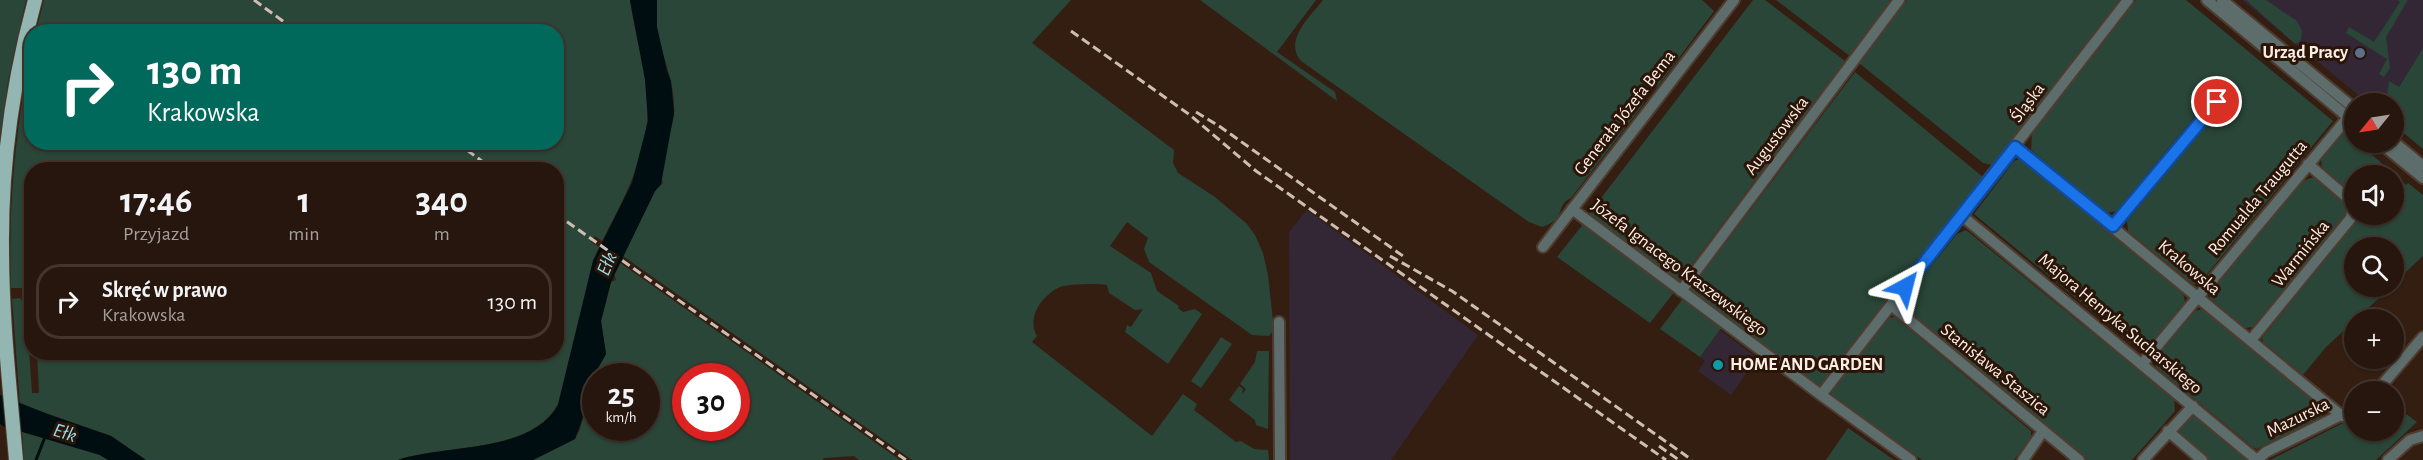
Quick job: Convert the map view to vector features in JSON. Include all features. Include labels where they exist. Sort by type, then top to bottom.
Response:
[{"type":"main road","points":[[30,24],[35,0]]},
{"type":"main road","points":[[16,455],[2,270],[5,171],[14,97],[24,51]]},
{"type":"street","name":"Generała Józefa Bema","points":[[1543,247],[1734,0]]},
{"type":"street","name":"Augustowska","points":[[1681,291],[1899,0]]},
{"type":"street","name":"Śląska","points":[[1821,395],[2128,0]]},
{"type":"street","points":[[2206,0],[2344,108]]},
{"type":"street","points":[[2222,0],[2344,107]]},
{"type":"street","points":[[2113,226],[2217,102]]},
{"type":"street","name":"Romualda Traugutta","points":[[2142,364],[2308,164],[2344,125]]},
{"type":"street","name":"Krakowska","points":[[2015,147],[2342,416]]},
{"type":"street","points":[[2404,150],[2423,166]]},
{"type":"street","points":[[2392,153],[2423,178]]},
{"type":"street","name":"Warmińska","points":[[2251,340],[2351,218],[2353,205],[2350,200],[2308,164]]},
{"type":"street","name":"Józefa Ignacego Kraszewskiego","points":[[1572,209],[1911,460]]},
{"type":"street","name":"Majora Henryka Sucharskiego","points":[[1961,215],[2257,460]]},
{"type":"street","name":"Stanisława Staszica","points":[[1891,305],[2079,460]]},
{"type":"street","points":[[1278,322],[1280,460]]},
{"type":"street","points":[[2385,381],[2423,336]]},
{"type":"street","points":[[2143,460],[2193,406]]},
{"type":"street","name":"Mazurska","points":[[2257,460],[2266,452],[2342,416]]},
{"type":"street","points":[[2023,460],[2043,431]]},
{"type":"street","points":[[2168,431],[2202,460]]},
{"type":"street","points":[[2388,460],[2410,440],[2423,436]]},
{"type":"shaded area","points":[[2242,0],[2423,0],[2423,48],[2395,93],[2356,93]]},
{"type":"shaded area","points":[[1307,210],[1478,335],[1391,460],[1290,460],[1289,232]]},
{"type":"shaded area","points":[[1720,330],[1757,358],[1731,395],[1698,371],[1705,361],[1700,357]]},
{"type":"green space","points":[[0,0],[26,0],[9,76],[0,137]]},
{"type":"green space","points":[[44,0],[630,0],[647,92],[647,122],[641,154],[624,198],[602,241],[595,236],[591,242],[599,247],[593,261],[558,404],[545,420],[528,432],[508,439],[398,460],[146,460],[111,436],[20,404],[12,299],[20,298],[24,303],[24,360],[30,360],[32,393],[39,393],[37,360],[564,360],[564,162],[24,162],[24,288],[11,288],[10,258],[14,170],[24,94],[24,150],[564,150],[564,24],[38,24]]},
{"type":"green space","points":[[657,0],[1071,0],[1032,43],[1174,150],[1173,163],[1178,173],[1215,197],[1247,224],[1263,253],[1268,275],[1274,330],[1269,336],[1252,335],[1149,262],[1144,249],[1148,238],[1127,222],[1110,246],[1151,273],[1157,291],[1179,306],[1178,308],[1183,312],[1195,309],[1202,314],[1168,364],[1125,332],[1127,325],[1131,327],[1143,309],[1135,310],[1109,293],[1107,285],[1069,285],[1053,291],[1042,301],[1035,315],[1033,322],[1037,336],[1032,342],[1152,436],[1183,394],[1197,404],[1194,410],[1236,442],[1241,441],[1254,449],[1268,450],[1269,460],[912,460],[623,256],[655,191],[663,183],[661,168],[673,122],[673,92],[657,28]]},
{"type":"green space","points":[[1200,0],[1316,0],[1277,52],[1335,92],[1337,101]]},
{"type":"green space","points":[[1323,0],[1702,0],[1714,11],[1658,86],[1650,91],[1642,106],[1571,198],[1564,203],[1558,217],[1542,227],[1529,222],[1301,61],[1296,53],[1297,37],[1306,21]]},
{"type":"green space","points":[[1753,0],[1765,0],[1845,61],[1678,283],[1588,215]]},
{"type":"green space","points":[[1776,0],[1891,0],[1850,55]]},
{"type":"green space","points":[[1907,0],[2120,0],[1993,165],[1983,163],[1859,63]]},
{"type":"green space","points":[[2136,0],[2186,0],[2333,121],[2198,285],[2193,284],[2128,231],[2127,221],[2227,101],[2216,91],[2116,211],[2107,213],[2031,150],[2032,133]]},
{"type":"green space","points":[[2246,0],[2266,0],[2297,21],[2302,31],[2301,40],[2294,43]]},
{"type":"green space","points":[[2398,0],[2408,0],[2386,37],[2390,68],[2384,77],[2379,74],[2387,59],[2346,33],[2349,27],[2374,42],[2400,2]]},
{"type":"green space","points":[[2423,48],[2423,149],[2404,133],[2404,93],[2387,93],[2389,81],[2399,87]]},
{"type":"green space","points":[[1855,72],[1983,177],[1819,388],[1689,291]]},
{"type":"green space","points":[[2343,133],[2344,153],[2370,153],[2384,165],[2344,165],[2344,187],[2322,168],[2321,160]]},
{"type":"green space","points":[[2020,159],[2183,293],[2185,302],[2146,349],[2138,349],[1974,214],[2014,161]]},
{"type":"green space","points":[[2314,177],[2344,202],[2344,216],[2253,327],[2246,328],[2210,299],[2210,292],[2303,181]]},
{"type":"green space","points":[[2404,183],[2406,185],[2408,183],[2423,195],[2423,256],[2404,274],[2404,237],[2344,237],[2344,297],[2380,297],[2367,309],[2344,309],[2344,330],[2326,347],[2303,375],[2263,342],[2262,338],[2353,225],[2404,225]]},
{"type":"green space","points":[[1584,223],[1675,291],[1650,323],[1557,257]]},
{"type":"green space","points":[[1966,230],[2174,399],[2175,411],[2132,460],[2086,460],[1906,310],[1904,300],[1957,234]]},
{"type":"green space","points":[[619,262],[900,460],[859,460],[854,456],[822,460],[533,460],[575,439],[582,422],[582,441],[660,441],[660,363],[601,363],[606,354],[601,321],[611,282],[616,280],[614,274]]},
{"type":"green space","points":[[1684,297],[1722,327],[1700,357],[1660,329]]},
{"type":"green space","points":[[2202,309],[2323,409],[2322,416],[2257,449],[2156,367],[2155,358],[2195,311]]},
{"type":"green space","points":[[1895,317],[2031,431],[2031,437],[2014,460],[1922,460],[1832,396],[1831,391],[1888,318]]},
{"type":"green space","points":[[1221,337],[1232,344],[1201,388],[1191,381]]},
{"type":"green space","points":[[1257,351],[1269,351],[1268,429],[1256,425],[1255,420],[1229,400],[1239,386],[1243,389],[1242,394],[1246,389],[1240,384],[1255,362]]},
{"type":"green space","points":[[2404,412],[2417,422],[2404,434]]},
{"type":"green space","points":[[2193,414],[2250,460],[2209,460],[2179,436],[2178,429]]},
{"type":"green space","points":[[2344,423],[2344,441],[2396,441],[2376,460],[2270,460]]},
{"type":"green space","points":[[1848,428],[1894,460],[1826,460]]},
{"type":"green space","points":[[22,432],[100,455],[108,460],[24,460]]},
{"type":"water","name":"Ełk","points":[[630,0],[657,0],[657,27],[671,81],[674,113],[661,184],[655,191],[611,282],[601,321],[606,354],[601,363],[582,363],[582,420],[575,439],[533,460],[398,460],[508,440],[528,432],[545,421],[558,405],[593,261],[632,183],[648,121],[645,80]]},
{"type":"water","name":"Ełk","points":[[0,395],[111,436],[146,460],[108,460],[100,455],[3,426],[0,424]]},
{"type":"waterway","name":"Ełk","points":[[36,460],[45,437]]},
{"type":"railway","points":[[254,0],[287,24]]},
{"type":"railway","points":[[1071,31],[1190,115],[1256,171],[1666,460]]},
{"type":"railway","points":[[1196,112],[1403,256]]},
{"type":"railway","points":[[467,150],[483,162]]},
{"type":"railway","points":[[564,220],[906,460]]},
{"type":"railway","points":[[1390,256],[1452,291],[1692,460]]},
{"type":"railway","points":[[1659,446],[1679,460]]},
{"type":"place","name":"Urząd Pracy","points":[[2360,53]]},
{"type":"place","name":"HOME AND GARDEN","points":[[1718,365]]},
{"type":"route","points":[[1905,287],[2015,147],[2113,226],[2217,102]]}]
